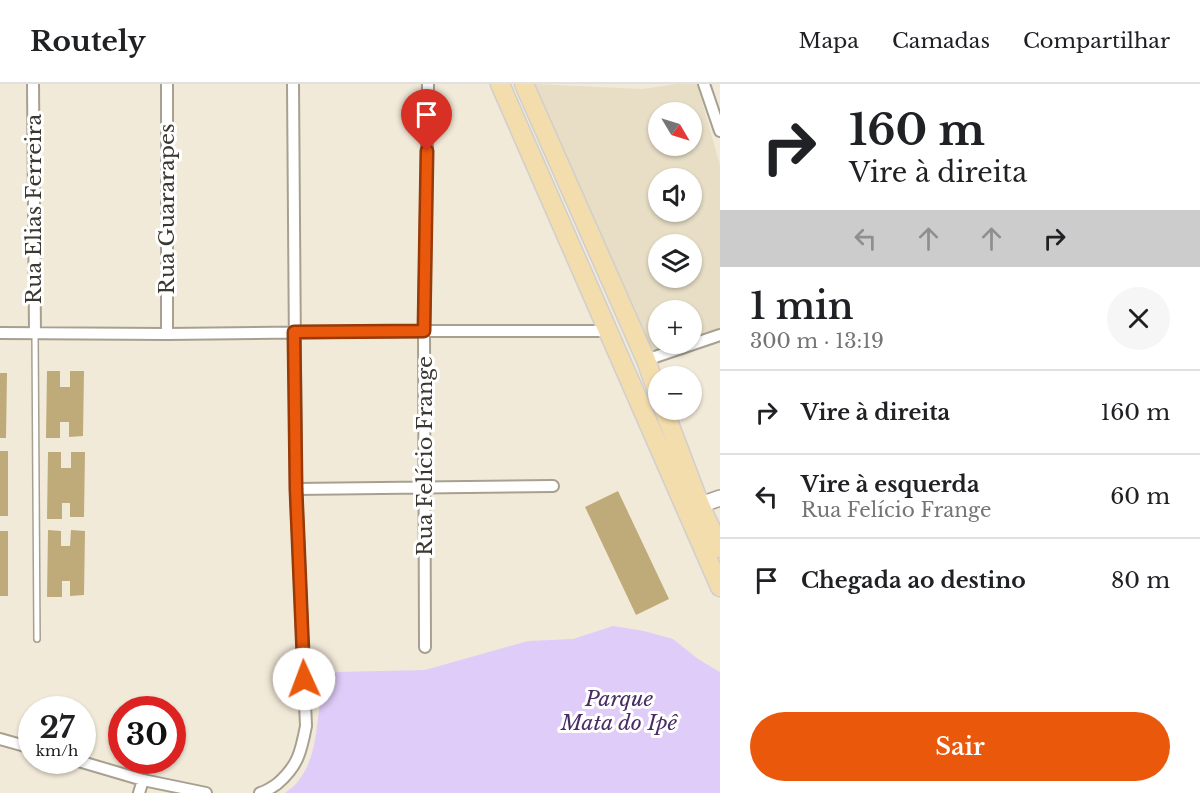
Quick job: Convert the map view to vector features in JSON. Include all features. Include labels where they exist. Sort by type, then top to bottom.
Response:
[{"type":"main road","points":[[500,84],[720,587]]},
{"type":"main road","points":[[524,84],[648,366]]},
{"type":"main road","points":[[668,420],[700,505],[720,548]]},
{"type":"street","name":"Rua Elias Ferreira","points":[[33,84],[35,334]]},
{"type":"street","name":"Rua Guararapes","points":[[167,84],[167,334]]},
{"type":"street","points":[[260,793],[268,791],[289,774],[301,751],[306,726],[296,489],[293,84]]},
{"type":"street","name":"Rua Felício Frange","points":[[425,647],[424,331],[428,84]]},
{"type":"street","points":[[704,84],[720,132]]},
{"type":"street","points":[[0,333],[607,331]]},
{"type":"street","points":[[646,360],[720,335]]},
{"type":"street","points":[[296,489],[553,486]]},
{"type":"street","points":[[700,505],[720,498]]},
{"type":"street","points":[[0,739],[18,744]]},
{"type":"street","points":[[96,766],[143,780],[206,793]]},
{"type":"street","points":[[140,793],[143,780]]},
{"type":"lane","points":[[35,334],[37,639]]},
{"type":"shaded area","points":[[536,84],[642,89],[676,84],[697,84],[720,165],[720,328],[702,334],[702,300],[648,300],[648,354],[535,97]]},
{"type":"green space","name":"Parque Mata do Ipê","points":[[613,626],[673,639],[698,659],[720,672],[720,793],[285,793],[296,784],[306,769],[314,744],[325,679],[337,672],[425,670],[528,641],[573,639]]},
{"type":"building","points":[[47,371],[60,371],[60,387],[70,387],[70,371],[84,371],[83,436],[69,437],[69,422],[60,422],[60,438],[46,438]]},
{"type":"building","points":[[0,373],[7,373],[6,438],[0,438]]},
{"type":"building","points":[[0,451],[8,451],[8,516],[0,516]]},
{"type":"building","points":[[48,452],[61,452],[61,468],[71,468],[71,452],[85,452],[84,517],[70,517],[70,503],[62,503],[62,519],[47,519]]},
{"type":"building","points":[[618,491],[669,599],[636,615],[585,507]]},
{"type":"building","points":[[48,530],[61,531],[61,546],[70,546],[71,530],[85,531],[84,595],[70,596],[70,581],[62,581],[62,597],[47,597]]},
{"type":"building","points":[[0,531],[8,531],[8,596],[0,596]]},
{"type":"route","points":[[304,679],[296,489],[294,332],[424,331],[427,151]]}]
